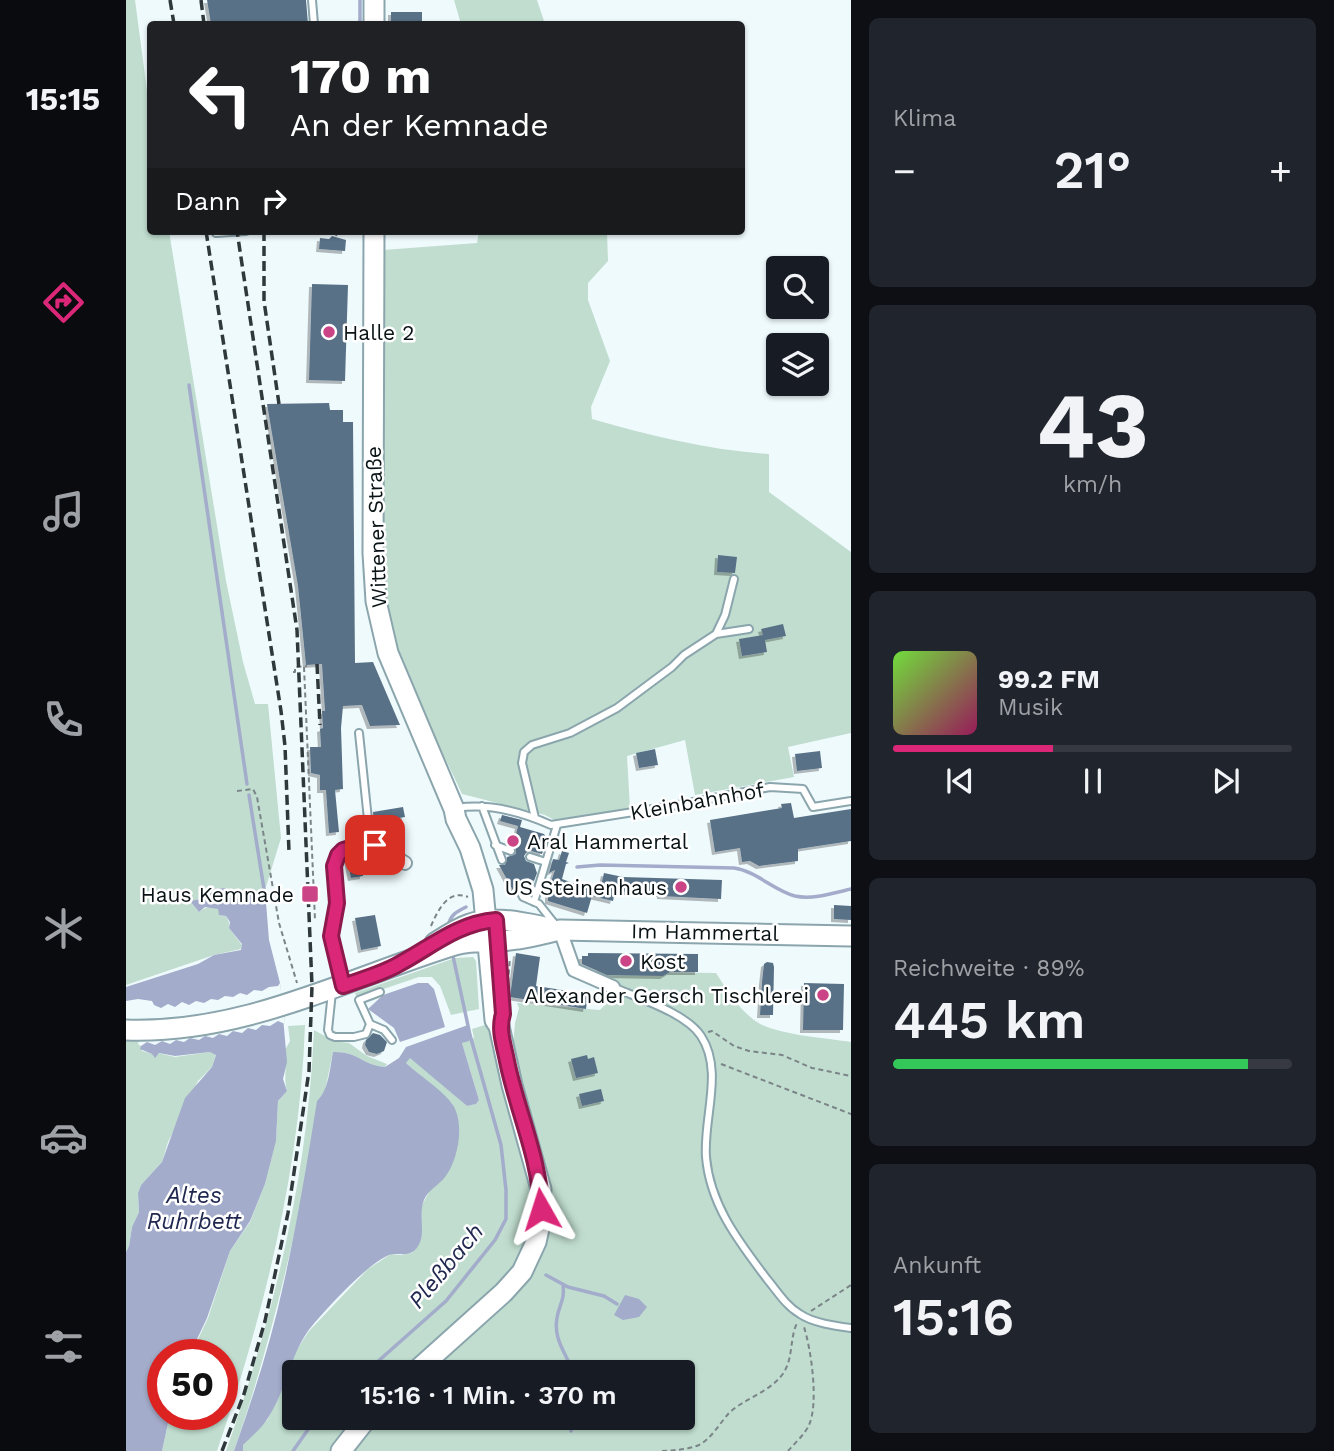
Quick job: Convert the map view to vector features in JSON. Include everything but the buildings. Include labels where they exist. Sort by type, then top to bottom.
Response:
[{"type":"main road","points":[[374,0],[374,21]]},
{"type":"main road","name":"Wittener Straße","points":[[374,235],[373,553],[376,601],[388,653],[454,808],[484,890],[499,945],[495,1020],[499,1026],[512,1086],[541,1189],[540,1223],[536,1242],[522,1272],[428,1360]]},
{"type":"main road","points":[[126,1030],[184,1027],[244,1016],[292,1003],[398,965],[471,924],[491,921]]},
{"type":"main road","name":"Im Hammertal","points":[[491,921],[560,930],[851,936]]},
{"type":"main road","name":"Im Hammertal","points":[[398,965],[455,945],[499,945],[560,930]]},
{"type":"main road","points":[[341,1451],[358,1430]]},
{"type":"street","points":[[338,988],[331,936],[337,903],[334,866],[338,855],[343,850],[366,843],[375,845],[405,863]]},
{"type":"street","points":[[560,930],[574,970],[613,987]]},
{"type":"lane","points":[[312,0],[314,21]]},
{"type":"lane","points":[[716,634],[725,615],[734,579]]},
{"type":"lane","points":[[535,818],[523,763],[524,752],[532,746],[570,733],[617,708],[673,667],[684,655],[716,634],[749,629]]},
{"type":"lane","points":[[359,733],[369,829],[366,843]]},
{"type":"lane","name":"Kleinbahnhof","points":[[454,808],[493,807],[557,825],[770,787],[803,789],[813,807],[851,801]]},
{"type":"lane","points":[[482,806],[502,860]]},
{"type":"lane","points":[[536,900],[557,825]]},
{"type":"lane","points":[[495,845],[509,851]]},
{"type":"lane","points":[[530,857],[546,862]]},
{"type":"lane","points":[[529,884],[536,900],[560,930]]},
{"type":"lane","points":[[519,889],[523,897],[536,900]]},
{"type":"lane","points":[[613,987],[673,1013],[701,1035],[710,1059],[711,1079],[706,1157],[714,1194],[723,1217],[785,1303],[801,1315],[851,1328]]},
{"type":"lane","points":[[338,988],[328,1030],[330,1035],[345,1037],[366,1034],[370,1024]]},
{"type":"lane","points":[[380,992],[359,1000],[370,1024],[383,1030],[392,1040]]},
{"type":"path","points":[[293,673],[296,672],[295,667],[305,668],[315,920]]},
{"type":"path","points":[[237,791],[253,789],[257,797],[292,1003]]},
{"type":"path","points":[[430,927],[443,902],[463,895],[468,897]]},
{"type":"path","points":[[499,945],[508,988]]},
{"type":"path","points":[[701,1035],[712,1031],[734,1046],[749,1051],[782,1055],[812,1068],[851,1076]]},
{"type":"path","points":[[710,1059],[851,1114]]},
{"type":"path","points":[[662,1451],[686,1450],[702,1444],[730,1412],[767,1389],[782,1374],[791,1357],[791,1335],[801,1315],[851,1285]]},
{"type":"path","points":[[788,1451],[809,1426],[813,1410],[812,1376],[801,1315]]},
{"type":"green space","points":[[126,0],[135,0],[147,90],[147,235],[170,235],[226,581],[255,704],[268,704],[281,838],[265,890],[227,899],[225,888],[212,889],[205,898],[190,901],[199,912],[212,908],[218,909],[220,915],[226,916],[229,928],[242,945],[241,949],[214,955],[126,985]]},
{"type":"green space","points":[[454,0],[537,0],[544,21],[460,21]]},
{"type":"green space","points":[[478,235],[607,235],[608,261],[588,283],[588,300],[610,361],[591,407],[592,419],[680,441],[769,454],[769,492],[851,552],[851,733],[788,747],[794,777],[695,795],[685,740],[627,756],[630,809],[556,821],[545,815],[462,794],[408,678],[385,599],[383,250],[477,243]]},
{"type":"green space","points":[[473,957],[476,961],[479,1009],[451,1015],[440,986],[432,977],[419,977],[357,998],[355,993],[455,958]]},
{"type":"green space","points":[[584,971],[716,973],[743,1010],[763,1025],[786,1032],[851,1042],[851,1451],[347,1451],[365,1430],[695,1430],[695,1360],[435,1360],[542,1238],[516,1075],[513,1046],[519,1008],[517,1003],[600,1010],[618,992]]},
{"type":"green space","points":[[284,1012],[285,1024],[282,1022],[143,1043],[141,1046],[142,1051],[153,1054],[154,1057],[158,1053],[175,1057],[210,1052],[216,1054],[212,1067],[198,1081],[168,1142],[162,1162],[141,1185],[138,1193],[139,1212],[126,1252],[126,1036]]},
{"type":"green space","points":[[488,1024],[515,1110],[534,1191],[532,1222],[516,1264],[499,1288],[420,1360],[292,1360],[309,1331],[368,1269],[391,1254],[412,1253],[418,1246],[422,1231],[421,1207],[458,1138],[457,1119],[452,1103],[406,1063],[410,1057],[467,1106],[476,1104],[479,1100],[462,1043],[474,1038],[472,1029]]},
{"type":"green space","points":[[305,1025],[296,1134],[277,1241],[238,1386],[238,1339],[198,1339],[208,1318],[230,1251],[250,1222],[265,1184],[276,1140],[278,1101],[287,1091],[284,1052],[290,1041],[288,1026]]},
{"type":"green space","points":[[314,1030],[334,1041],[349,1043],[367,1056],[387,1064],[385,1067],[377,1066],[348,1054],[333,1052],[290,1253],[265,1353],[234,1451],[226,1451],[233,1430],[238,1430],[238,1415],[259,1348],[286,1244],[310,1084]]},
{"type":"green space","points":[[282,1385],[282,1430],[350,1430],[333,1451],[243,1451],[243,1445],[268,1419]]},
{"type":"green space","points":[[167,1430],[224,1430],[217,1451],[162,1451]]},
{"type":"water","name":"Altes Ruhrbett","points":[[226,888],[227,899],[265,890],[269,940],[280,983],[287,1062],[283,1079],[287,1091],[278,1101],[276,1141],[265,1184],[250,1221],[230,1251],[197,1339],[147,1339],[147,1430],[167,1430],[162,1451],[126,1451],[126,1252],[139,1212],[138,1193],[141,1185],[162,1162],[185,1098],[212,1067],[216,1055],[210,1052],[175,1056],[159,1053],[155,1058],[140,1049],[154,1005],[152,1001],[138,999],[126,1001],[126,987],[198,964],[214,955],[241,950],[242,944],[229,928],[230,922],[226,916],[219,915],[218,909],[205,907],[199,912],[190,901],[205,898],[212,889]]},
{"type":"water","points":[[418,983],[428,983],[434,989],[445,1027],[400,1042],[394,1028],[368,1009],[383,995]]},
{"type":"water","points":[[468,1025],[471,1038],[462,1043],[479,1100],[476,1104],[467,1106],[410,1058],[406,1063],[450,1101],[458,1118],[459,1128],[457,1150],[450,1169],[424,1200],[421,1239],[411,1253],[389,1255],[369,1268],[324,1312],[308,1331],[293,1360],[282,1360],[282,1389],[268,1418],[243,1445],[243,1451],[234,1451],[278,1307],[317,1101],[327,1085],[333,1052],[348,1054],[385,1067],[399,1058],[406,1047]]},
{"type":"water","points":[[625,1295],[639,1299],[647,1307],[639,1317],[623,1320],[614,1315]]},
{"type":"pier","points":[[280,983],[285,1024],[278,1021],[270,1026],[262,1025],[256,1030],[248,1028],[242,1033],[233,1031],[227,1036],[205,1036],[199,1040],[190,1038],[184,1042],[176,1040],[170,1044],[162,1041],[155,1045],[147,1042],[141,1046],[138,1044],[149,1008],[154,1005],[161,1008],[168,1004],[175,1007],[182,1002],[189,1005],[196,1001],[204,1003],[240,993],[247,995],[254,990],[262,991]]},
{"type":"waterway","points":[[360,0],[360,21]]},
{"type":"waterway","points":[[189,385],[247,784]]},
{"type":"waterway","points":[[249,795],[264,889]]},
{"type":"waterway","name":"Pleßbach","points":[[577,867],[600,865],[734,868],[750,873],[787,893],[802,897],[823,896],[851,889]]},
{"type":"waterway","name":"Pleßbach","points":[[448,927],[454,914],[466,907]]},
{"type":"waterway","name":"Pleßbach","points":[[380,1360],[446,1301],[495,1240],[506,1219],[501,1145],[470,1035],[453,956]]},
{"type":"waterway","points":[[546,1275],[568,1287],[604,1296],[617,1304]]},
{"type":"waterway","points":[[563,1285],[563,1299],[556,1326],[567,1360]]},
{"type":"waterway","name":"Pleßbach","points":[[293,1451],[308,1430]]},
{"type":"railway","points":[[170,0],[174,21]]},
{"type":"railway","points":[[201,0],[204,21]]},
{"type":"railway","points":[[207,235],[281,711],[289,852]]},
{"type":"railway","points":[[222,1451],[244,1394],[265,1321],[288,1213],[309,1071],[312,986],[297,630],[238,235]]},
{"type":"railway","points":[[264,235],[264,301],[279,404]]},
{"type":"railway","points":[[317,664],[320,725]]},
{"type":"place","name":"Halle 2","points":[[329,332]]},
{"type":"place","name":"Aral Hammertal","points":[[513,841]]},
{"type":"place","name":"US Steinenhaus","points":[[681,887]]},
{"type":"place","name":"Haus Kemnade","points":[[310,894]]},
{"type":"place","name":"Kost","points":[[626,961]]},
{"type":"place","name":"Alexander Gersch Tischlerei","points":[[823,995]]},
{"type":"route","points":[[375,845],[366,843],[343,850],[334,866],[337,903],[331,936],[343,986],[398,965],[471,924],[496,920],[503,1014],[499,1026],[512,1086],[533,1154],[541,1189],[541,1209]]}]
